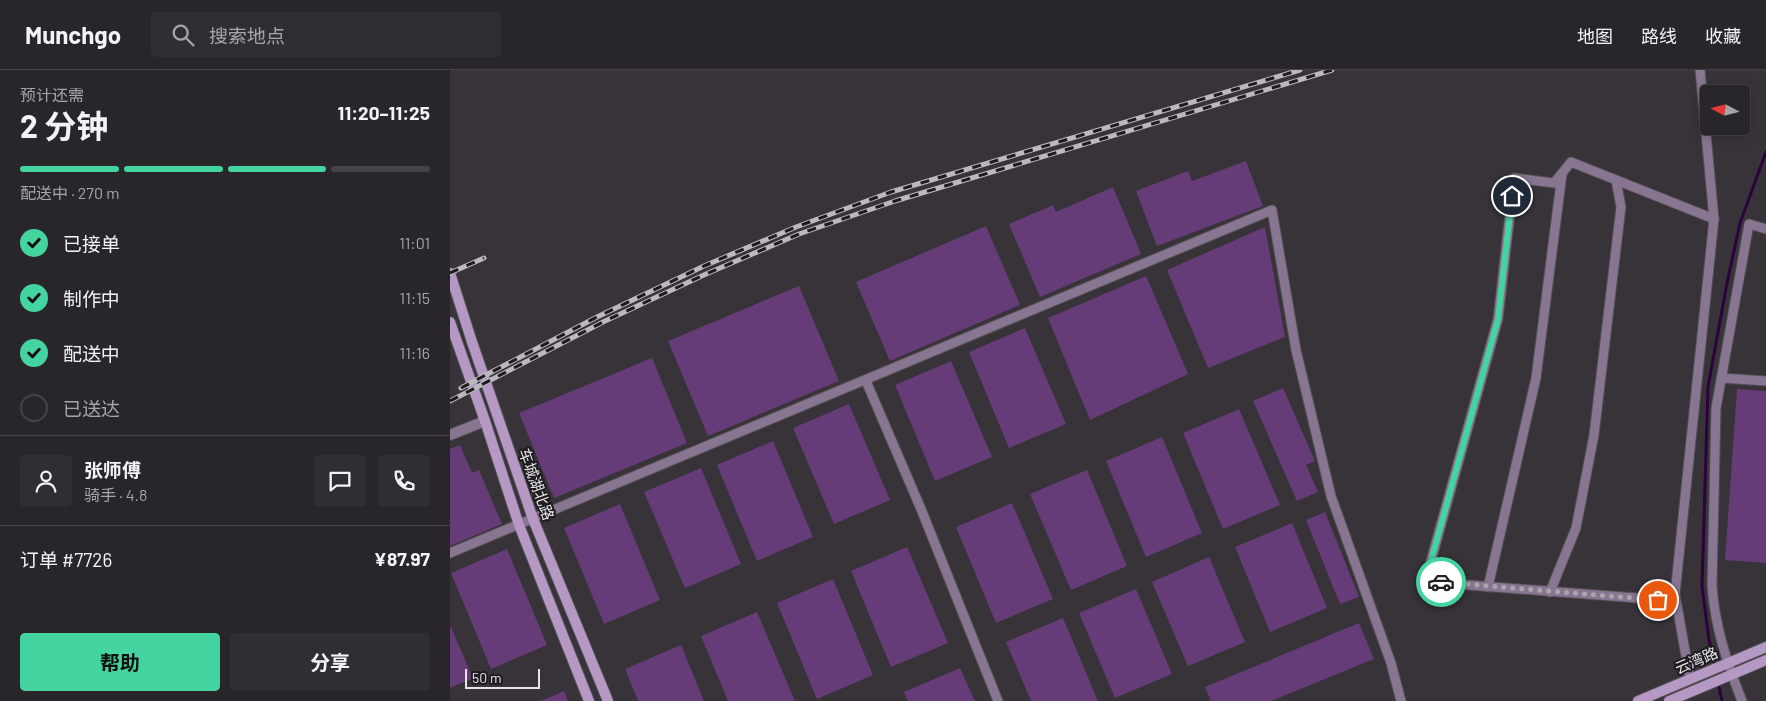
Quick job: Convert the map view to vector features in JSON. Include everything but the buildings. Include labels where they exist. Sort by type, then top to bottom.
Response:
[{"type":"main road","name":"车城湖北路","points":[[450,273],[533,519],[608,701]]},
{"type":"main road","name":"车城湖北路","points":[[450,322],[519,525],[589,701]]},
{"type":"main road","name":"云湾路","points":[[1638,701],[1766,647]]},
{"type":"main road","name":"云湾路","points":[[1669,701],[1766,660]]},
{"type":"street","points":[[1690,679],[1675,594],[1714,219],[1700,70]]},
{"type":"street","points":[[1676,601],[1442,583],[1429,568],[1498,319],[1514,178],[1554,183],[1571,162],[1714,219]]},
{"type":"street","points":[[1488,587],[1536,378],[1562,173]]},
{"type":"street","points":[[1550,592],[1576,528],[1594,435],[1621,207],[1616,180]]},
{"type":"street","points":[[450,554],[1272,210],[1296,350],[1331,496],[1390,663],[1401,701]]},
{"type":"street","points":[[1742,701],[1726,664],[1714,612],[1712,586],[1716,408],[1749,224],[1766,229]]},
{"type":"street","points":[[1721,378],[1766,381]]},
{"type":"street","points":[[866,381],[921,509],[998,701]]},
{"type":"street","points":[[450,435],[485,421]]},
{"type":"waterway","points":[[1722,701],[1709,640],[1702,586],[1708,387],[1740,223],[1766,152]]},
{"type":"railway","points":[[461,388],[597,317],[704,266],[796,227],[891,192],[1300,70]]},
{"type":"railway","points":[[450,401],[603,322],[706,274],[799,234],[895,201],[1332,70]]},
{"type":"railway","points":[[450,273],[484,258]]},
{"type":"way so far","points":[[1441,582],[1658,600]]},
{"type":"route","points":[[1441,582],[1429,568],[1498,319],[1512,196]]}]
